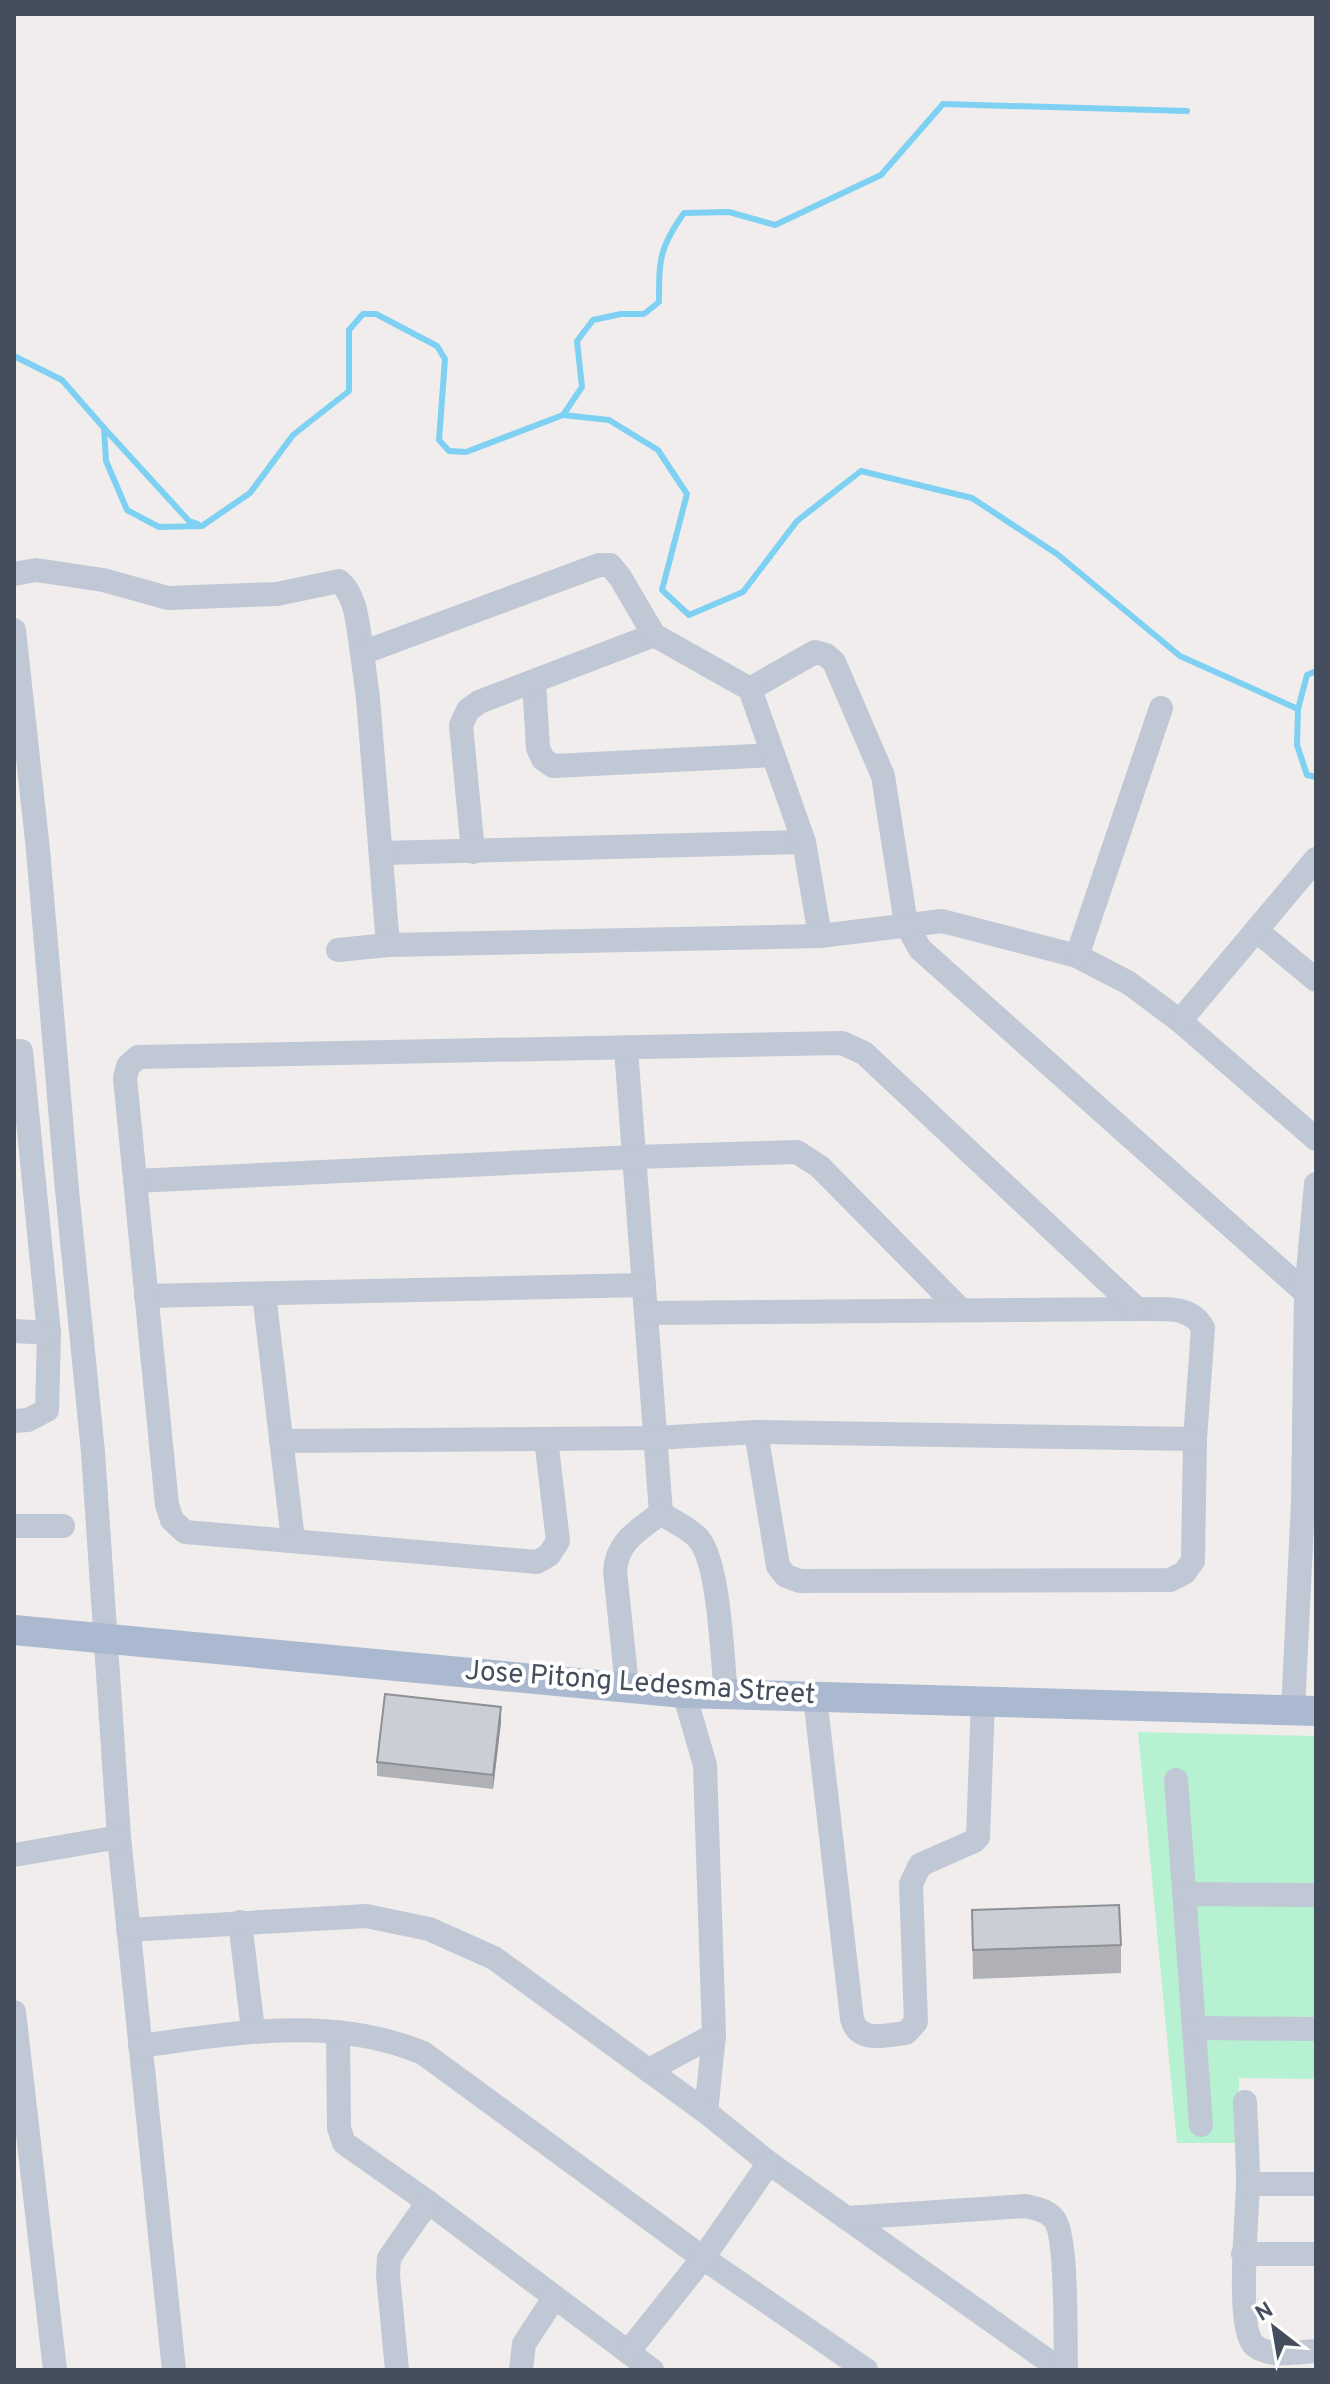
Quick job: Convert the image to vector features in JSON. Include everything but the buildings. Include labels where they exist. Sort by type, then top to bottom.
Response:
[{"type":"main road","name":"Jose Pitong Ledesma Street","points":[[14,1630],[684,1693],[1305,1710]]},
{"type":"street","points":[[362,653],[599,565],[610,565],[654,635],[750,689],[804,842],[820,936]]},
{"type":"street","points":[[14,574],[36,570],[103,580],[168,598],[277,594],[339,581],[347,587],[352,598],[368,698],[388,945]]},
{"type":"street","points":[[14,630],[38,850],[93,1452],[119,1837],[174,2370]]},
{"type":"street","points":[[473,852],[461,725],[468,710],[479,702],[654,635]]},
{"type":"street","points":[[750,689],[815,652],[826,655],[834,662],[883,776],[906,924],[920,949],[1306,1293]]},
{"type":"street","points":[[534,682],[538,748],[543,759],[553,766],[773,755]]},
{"type":"street","points":[[1077,956],[1161,708]]},
{"type":"street","points":[[381,853],[804,842]]},
{"type":"street","points":[[1180,1021],[1316,859]]},
{"type":"street","points":[[338,950],[388,945],[820,936],[942,921],[1077,956],[1129,983],[1180,1021],[1316,1139]]},
{"type":"street","points":[[1257,931],[1316,980]]},
{"type":"street","points":[[546,1439],[558,1541],[549,1555],[537,1562],[185,1532],[172,1520],[167,1505],[125,1078],[128,1066],[138,1057],[842,1043],[864,1053],[1137,1309]]},
{"type":"street","points":[[626,1049],[661,1513]]},
{"type":"street","points":[[14,1421],[28,1420],[47,1410],[49,1333],[22,1147],[18,1051],[55,1050]]},
{"type":"street","points":[[135,1181],[797,1152],[820,1167],[960,1309]]},
{"type":"street","points":[[1305,1710],[1309,1503],[1306,1293],[1316,1184]]},
{"type":"street","points":[[146,1296],[644,1285]]},
{"type":"street","points":[[264,1294],[293,1540]]},
{"type":"street","points":[[646,1313],[1137,1309],[1187,1311],[1198,1318],[1203,1328],[1195,1439],[1193,1561],[1184,1573],[1170,1580],[800,1581],[786,1576],[778,1566],[756,1432]]},
{"type":"street","points":[[14,1331],[49,1333]]},
{"type":"street","points":[[281,1441],[656,1438],[756,1432],[1195,1439]]},
{"type":"street","points":[[627,1686],[616,1557],[623,1543],[661,1513]]},
{"type":"street","points":[[661,1513],[698,1538],[708,1557],[714,1581],[726,1694]]},
{"type":"street","points":[[14,1526],[63,1526]]},
{"type":"street","points":[[684,1693],[705,1765],[714,2035],[706,2112]]},
{"type":"street","points":[[815,1697],[852,2019],[855,2030],[864,2036],[906,2033],[916,2022],[911,1884],[920,1865],[978,1837],[983,1701]]},
{"type":"street","points":[[1176,1780],[1201,2125]]},
{"type":"street","points":[[14,1855],[119,1837]]},
{"type":"street","points":[[1184,1894],[1316,1895]]},
{"type":"street","points":[[128,1930],[366,1916],[429,1929],[494,1958],[706,2112],[769,2163],[1063,2370]]},
{"type":"street","points":[[240,1922],[253,2030]]},
{"type":"street","points":[[14,2012],[55,2370]]},
{"type":"street","points":[[1194,2028],[1316,2029]]},
{"type":"street","points":[[140,2046],[253,2030],[338,2032],[406,2045],[423,2053],[703,2258],[866,2370]]},
{"type":"street","points":[[338,2032],[339,2128],[344,2143],[652,2370]]},
{"type":"street","points":[[649,2070],[714,2035]]},
{"type":"street","points":[[1245,2102],[1248,2184],[1243,2254],[1248,2335],[1255,2346],[1272,2353],[1316,2351]]},
{"type":"street","points":[[628,2352],[703,2258],[769,2163]]},
{"type":"street","points":[[1248,2184],[1316,2184]]},
{"type":"street","points":[[397,2370],[389,2258],[428,2202]]},
{"type":"street","points":[[847,2218],[1026,2206],[1043,2210],[1056,2221],[1062,2245],[1063,2370]]},
{"type":"street","points":[[1243,2254],[1316,2254]]},
{"type":"street","points":[[521,2370],[524,2344],[554,2298]]},
{"type":"green space","points":[[1138,1732],[1316,1736],[1316,2079],[1239,2078],[1238,2143],[1177,2143]]},
{"type":"waterway","points":[[14,356],[62,380],[104,428],[106,461],[127,510],[159,527],[202,526],[250,493],[293,435],[349,391],[349,330],[363,314],[376,314],[437,346],[445,359],[439,440],[449,451],[466,452],[563,415],[582,387],[577,341],[593,320],[621,314],[644,314],[659,302],[662,255],[684,213],[729,212],[775,225],[881,175],[943,104],[1187,111]]},
{"type":"waterway","points":[[563,415],[609,420],[658,450],[687,494],[662,590],[689,615],[743,592],[797,521],[861,471],[972,498],[1057,554],[1180,656],[1298,709],[1297,745],[1307,775],[1316,777]]},
{"type":"waterway","points":[[104,428],[189,521],[198,524]]},
{"type":"waterway","points":[[1298,709],[1307,675],[1316,671]]}]
